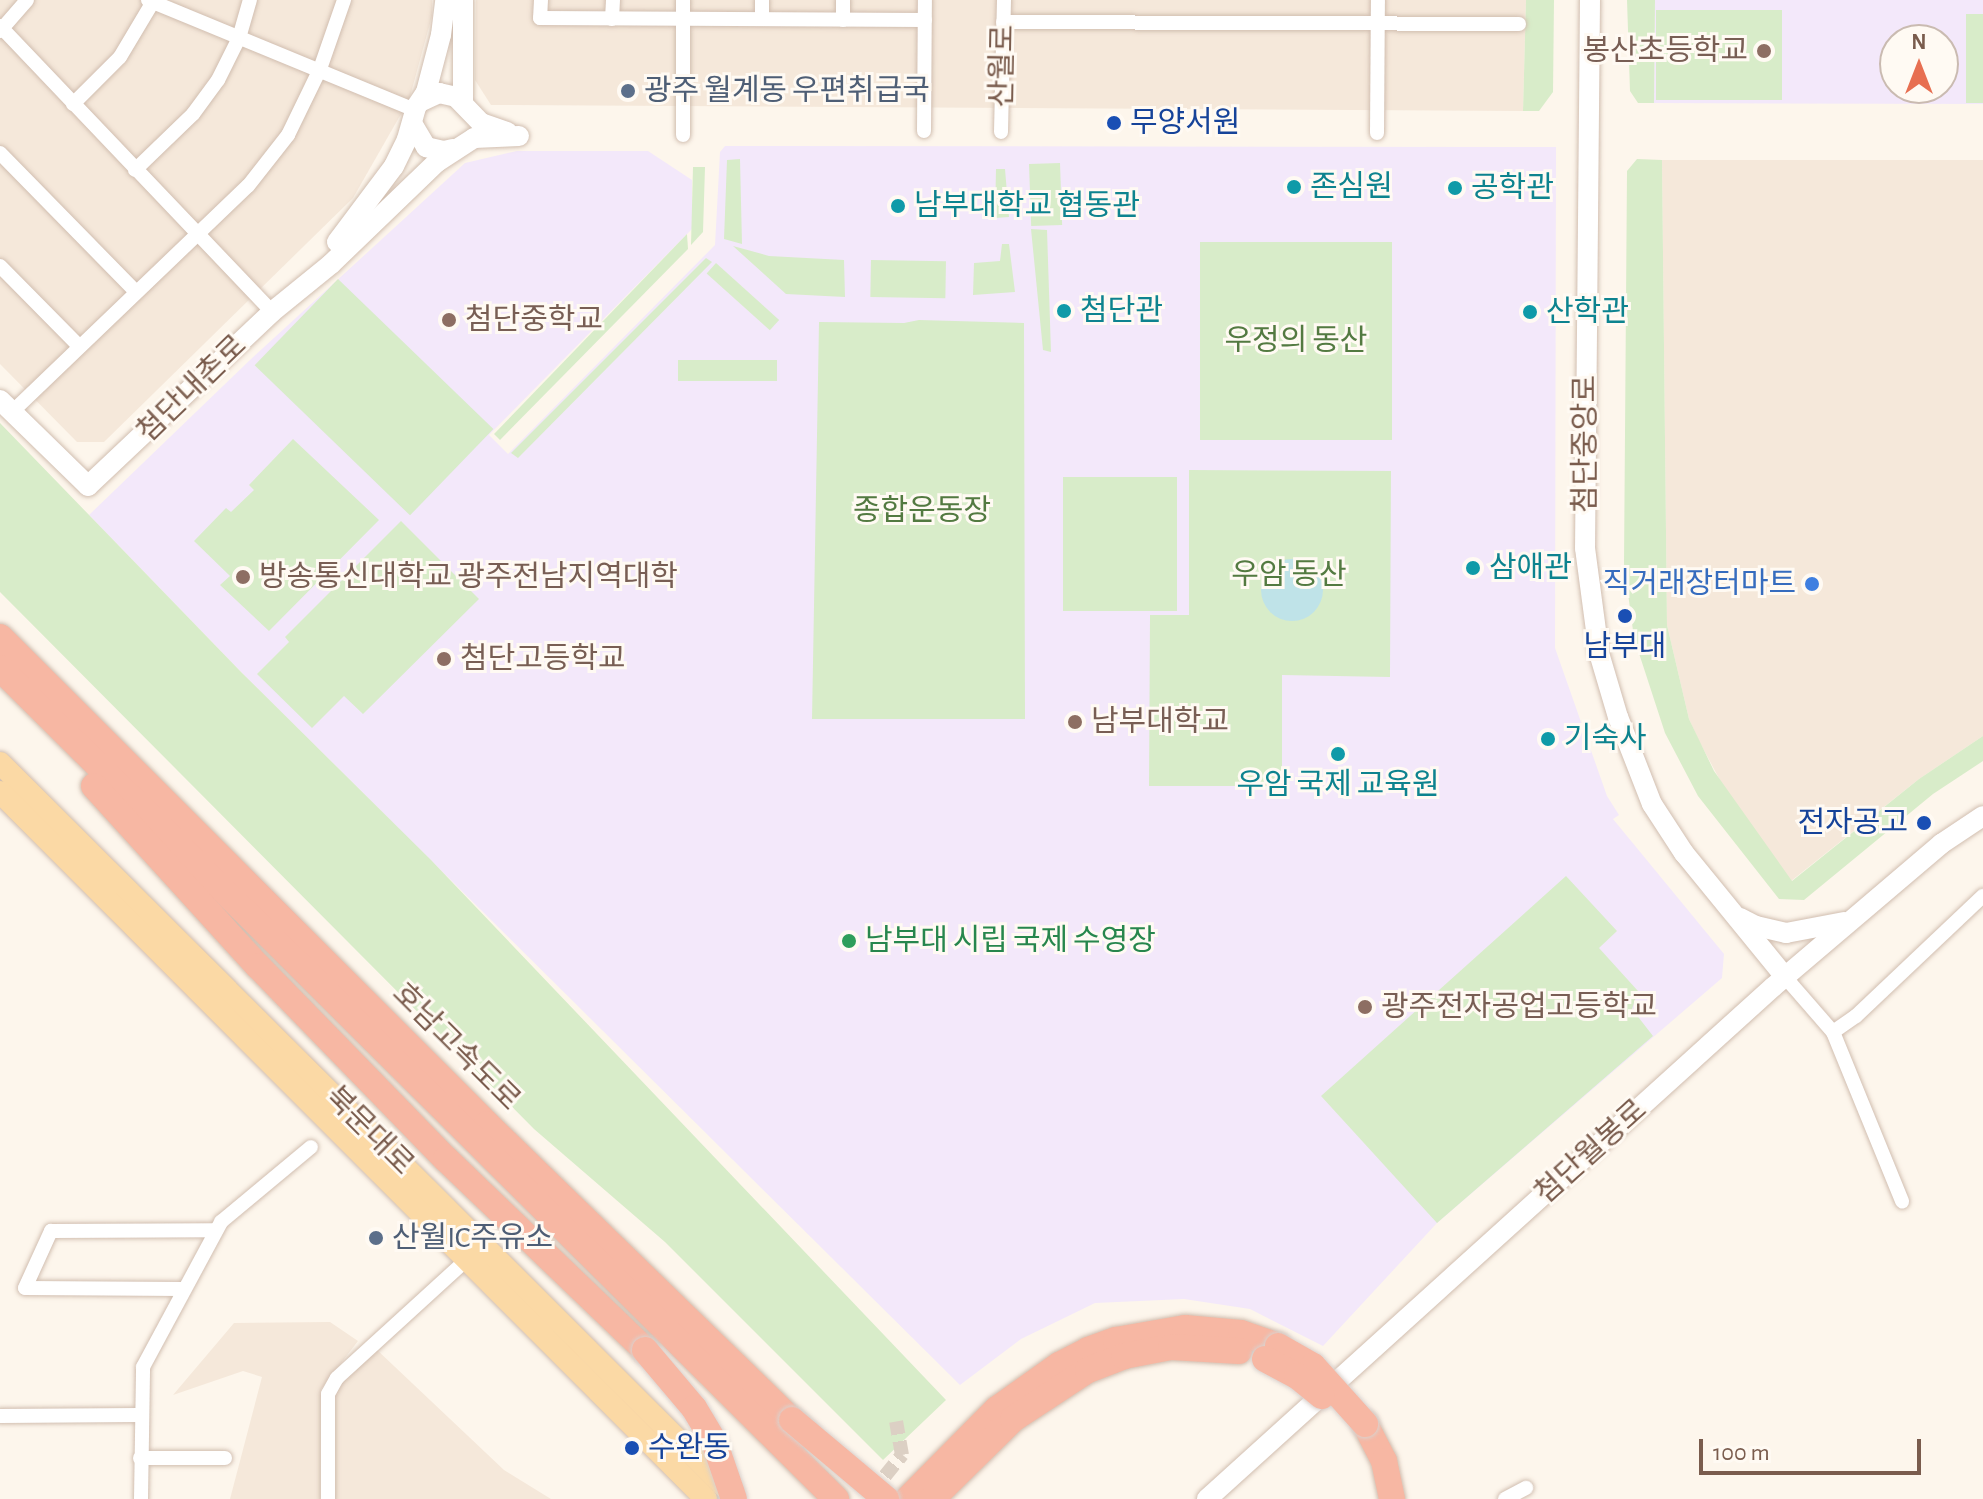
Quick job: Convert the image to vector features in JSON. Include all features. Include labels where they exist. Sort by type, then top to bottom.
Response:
[{"type":"highway","name":"호남고속도로","points":[[0,637],[487,1124],[870,1499]]},
{"type":"highway","name":"호남고속도로","points":[[0,668],[836,1499]]},
{"type":"highway","points":[[0,688],[258,966],[446,1159],[645,1350],[687,1399],[714,1441],[736,1499]]},
{"type":"highway","points":[[908,1499],[997,1409],[1059,1365],[1116,1340],[1164,1330],[1205,1328],[1241,1333],[1292,1352],[1324,1375],[1358,1429],[1384,1461],[1392,1499]]},
{"type":"highway","points":[[932,1499],[991,1438],[1045,1395],[1104,1363],[1171,1347],[1234,1350],[1281,1367],[1327,1400],[1358,1429],[1376,1499]]},
{"type":"highway","points":[[792,1420],[886,1499]]},
{"type":"main road","name":"북문대로","points":[[0,763],[736,1499]]},
{"type":"main road","name":"북문대로","points":[[0,792],[706,1499]]},
{"type":"street","points":[[27,0],[1,29],[272,312]]},
{"type":"street","points":[[135,170],[193,114],[218,80],[239,38],[250,0]]},
{"type":"street","points":[[6,406],[78,345],[248,186],[288,135],[320,69],[344,0]]},
{"type":"street","points":[[295,291],[356,220],[394,166],[417,112],[441,35],[445,0]]},
{"type":"street","points":[[417,112],[426,147],[444,151],[457,147],[471,128],[466,107],[463,0]]},
{"type":"street","points":[[541,0],[540,18],[925,20]]},
{"type":"street","points":[[612,19],[613,0]]},
{"type":"street","points":[[683,0],[683,135]]},
{"type":"street","points":[[762,0],[762,19]]},
{"type":"street","points":[[843,0],[843,20]]},
{"type":"street","points":[[924,131],[925,0]]},
{"type":"street","name":"산월로","points":[[1001,132],[1004,0]]},
{"type":"street","points":[[1377,133],[1378,0]]},
{"type":"street","name":"첨단중앙로","points":[[1590,0],[1585,548],[1599,653],[1618,717],[1652,804],[1684,853],[1785,977]]},
{"type":"street","points":[[73,104],[120,57],[152,1],[417,112]]},
{"type":"street","points":[[1003,22],[1519,24]]},
{"type":"street","points":[[295,291],[331,264],[412,183],[457,147],[474,138],[519,136],[481,123],[448,94],[430,96],[417,112]]},
{"type":"street","points":[[0,153],[135,291]]},
{"type":"street","points":[[0,266],[78,345]]},
{"type":"street","name":"첨단내촌로","points":[[6,406],[88,486],[295,291]]},
{"type":"street","name":"첨단월봉로","points":[[1207,1499],[1785,977],[1941,844],[1983,816]]},
{"type":"street","points":[[1833,1032],[1856,1016],[1983,896]]},
{"type":"street","points":[[1734,915],[1756,926],[1786,933],[1852,920]]},
{"type":"street","points":[[1785,977],[1833,1032],[1902,1201]]},
{"type":"street","points":[[141,1499],[139,1415],[143,1367],[215,1230],[311,1147]]},
{"type":"street","points":[[183,1289],[25,1288],[51,1231],[215,1230]]},
{"type":"street","points":[[328,1499],[328,1394],[337,1378],[465,1261]]},
{"type":"street","points":[[0,1416],[139,1415]]},
{"type":"street","points":[[140,1458],[225,1458]]},
{"type":"street","points":[[1505,1499],[1526,1488]]},
{"type":"shaded area","points":[[0,0],[432,0],[432,16],[409,100],[353,198],[104,442],[77,442],[0,364]]},
{"type":"shaded area","points":[[476,0],[1526,0],[1523,111],[491,105],[475,80]]},
{"type":"shaded area","name":"봉산초등학교","points":[[1655,0],[1983,0],[1983,104],[1959,104],[1959,24],[1879,24],[1879,104],[1654,103]]},
{"type":"shaded area","name":"남부대학교","points":[[725,146],[1556,147],[1555,648],[1607,796],[1619,815],[1613,819],[1724,954],[1722,978],[1437,1223],[1323,1346],[1250,1309],[1184,1299],[1095,1303],[1021,1339],[960,1385],[242,673],[89,515],[250,360],[465,163],[517,151],[648,151],[692,180],[692,229],[489,435],[508,454],[715,245],[720,152]]},
{"type":"shaded area","points":[[1662,160],[1983,160],[1983,736],[1919,779],[1791,881],[1729,797],[1699,741],[1689,719],[1667,625]]},
{"type":"shaded area","points":[[330,1322],[358,1341],[321,1389],[320,1499],[230,1499],[262,1377],[243,1371],[173,1395],[234,1323]]},
{"type":"shaded area","points":[[376,1349],[504,1470],[551,1499],[333,1499],[333,1392]]},
{"type":"green space","points":[[1526,0],[1554,0],[1553,92],[1539,111],[1523,111]]},
{"type":"green space","points":[[1627,0],[1655,0],[1654,103],[1638,103],[1630,91]]},
{"type":"green space","points":[[1656,10],[1782,10],[1782,100],[1656,100]]},
{"type":"green space","points":[[1966,14],[1983,14],[1983,103],[1966,103]]},
{"type":"green space","points":[[740,159],[742,244],[724,239],[727,160]]},
{"type":"green space","points":[[1637,159],[1662,160],[1667,625],[1689,719],[1714,771],[1792,881],[1919,779],[1983,736],[1983,761],[1933,794],[1804,900],[1779,899],[1698,796],[1665,733],[1634,638],[1624,564],[1627,171]]},
{"type":"green space","points":[[1060,163],[1062,225],[1031,226],[1029,164]]},
{"type":"green space","points":[[693,167],[705,167],[703,232],[691,245]]},
{"type":"green space","points":[[996,169],[1005,169],[1009,217],[995,218]]},
{"type":"green space","points":[[1031,229],[1047,230],[1051,352],[1043,350]]},
{"type":"green space","points":[[687,234],[688,249],[500,440],[494,434]]},
{"type":"green space","name":"우정의 동산","points":[[1200,242],[1392,242],[1392,440],[1200,440]]},
{"type":"green space","points":[[1002,244],[1009,244],[1015,292],[973,295],[974,263],[1000,261]]},
{"type":"green space","points":[[733,246],[769,256],[844,260],[845,297],[786,294]]},
{"type":"green space","points":[[706,258],[712,262],[518,458],[511,453]]},
{"type":"green space","points":[[871,260],[946,261],[945,298],[870,297]]},
{"type":"green space","points":[[716,263],[779,320],[770,330],[707,273]]},
{"type":"green space","points":[[338,279],[493,429],[410,515],[255,365]]},
{"type":"green space","name":"종합운동장","points":[[919,320],[1024,323],[1025,719],[812,719],[819,322],[904,323]]},
{"type":"green space","points":[[678,360],[777,360],[777,381],[678,381]]},
{"type":"green space","points":[[0,423],[242,673],[431,860],[946,1400],[883,1460],[665,1242],[534,1129],[0,592]]},
{"type":"green space","points":[[293,439],[379,520],[269,631],[220,585],[230,576],[194,541],[226,508],[231,512],[254,490],[249,485]]},
{"type":"green space","name":"우암 동산","points":[[1189,470],[1391,471],[1390,677],[1282,675],[1282,786],[1149,786],[1150,615],[1189,615]]},
{"type":"green space","points":[[1063,477],[1177,477],[1177,611],[1063,611]]},
{"type":"green space","points":[[401,521],[479,599],[363,714],[344,696],[312,728],[257,674],[289,642],[285,637]]},
{"type":"green space","points":[[1566,876],[1617,931],[1599,948],[1638,991],[1632,1009],[1653,1036],[1437,1223],[1321,1096]]},
{"type":"water","points":[[1292,559],[1314,568],[1323,590],[1314,612],[1292,621],[1270,612],[1261,590],[1270,568]]},
{"type":"tunnel","points":[[872,1492],[902,1455],[896,1422]]},
{"type":"place","name":"봉산초등학교","points":[[1764,51]]},
{"type":"place","name":"광주 월계동 우편취급국","points":[[628,91]]},
{"type":"place","name":"무양서원","points":[[1114,123]]},
{"type":"place","name":"존심원","points":[[1294,187]]},
{"type":"place","name":"공학관","points":[[1455,188]]},
{"type":"place","name":"남부대학교 협동관","points":[[898,206]]},
{"type":"place","name":"첨단관","points":[[1064,311]]},
{"type":"place","name":"산학관","points":[[1530,312]]},
{"type":"place","name":"첨단중학교","points":[[449,320]]},
{"type":"place","name":"삼애관","points":[[1473,568]]},
{"type":"place","name":"방송통신대학교 광주전남지역대학","points":[[243,577]]},
{"type":"place","name":"직거래장터마트","points":[[1812,584]]},
{"type":"place","name":"남부대","points":[[1625,616]]},
{"type":"place","name":"첨단고등학교","points":[[444,659]]},
{"type":"place","name":"남부대학교","points":[[1075,722]]},
{"type":"place","name":"기숙사","points":[[1548,739]]},
{"type":"place","name":"우암 국제 교육원","points":[[1338,754]]},
{"type":"place","name":"전자공고","points":[[1924,823]]},
{"type":"place","name":"남부대 시립 국제 수영장","points":[[849,941]]},
{"type":"place","name":"광주전자공업고등학교","points":[[1365,1007]]},
{"type":"place","name":"산월IC주유소","points":[[376,1238]]},
{"type":"place","name":"수완동","points":[[632,1448]]}]
